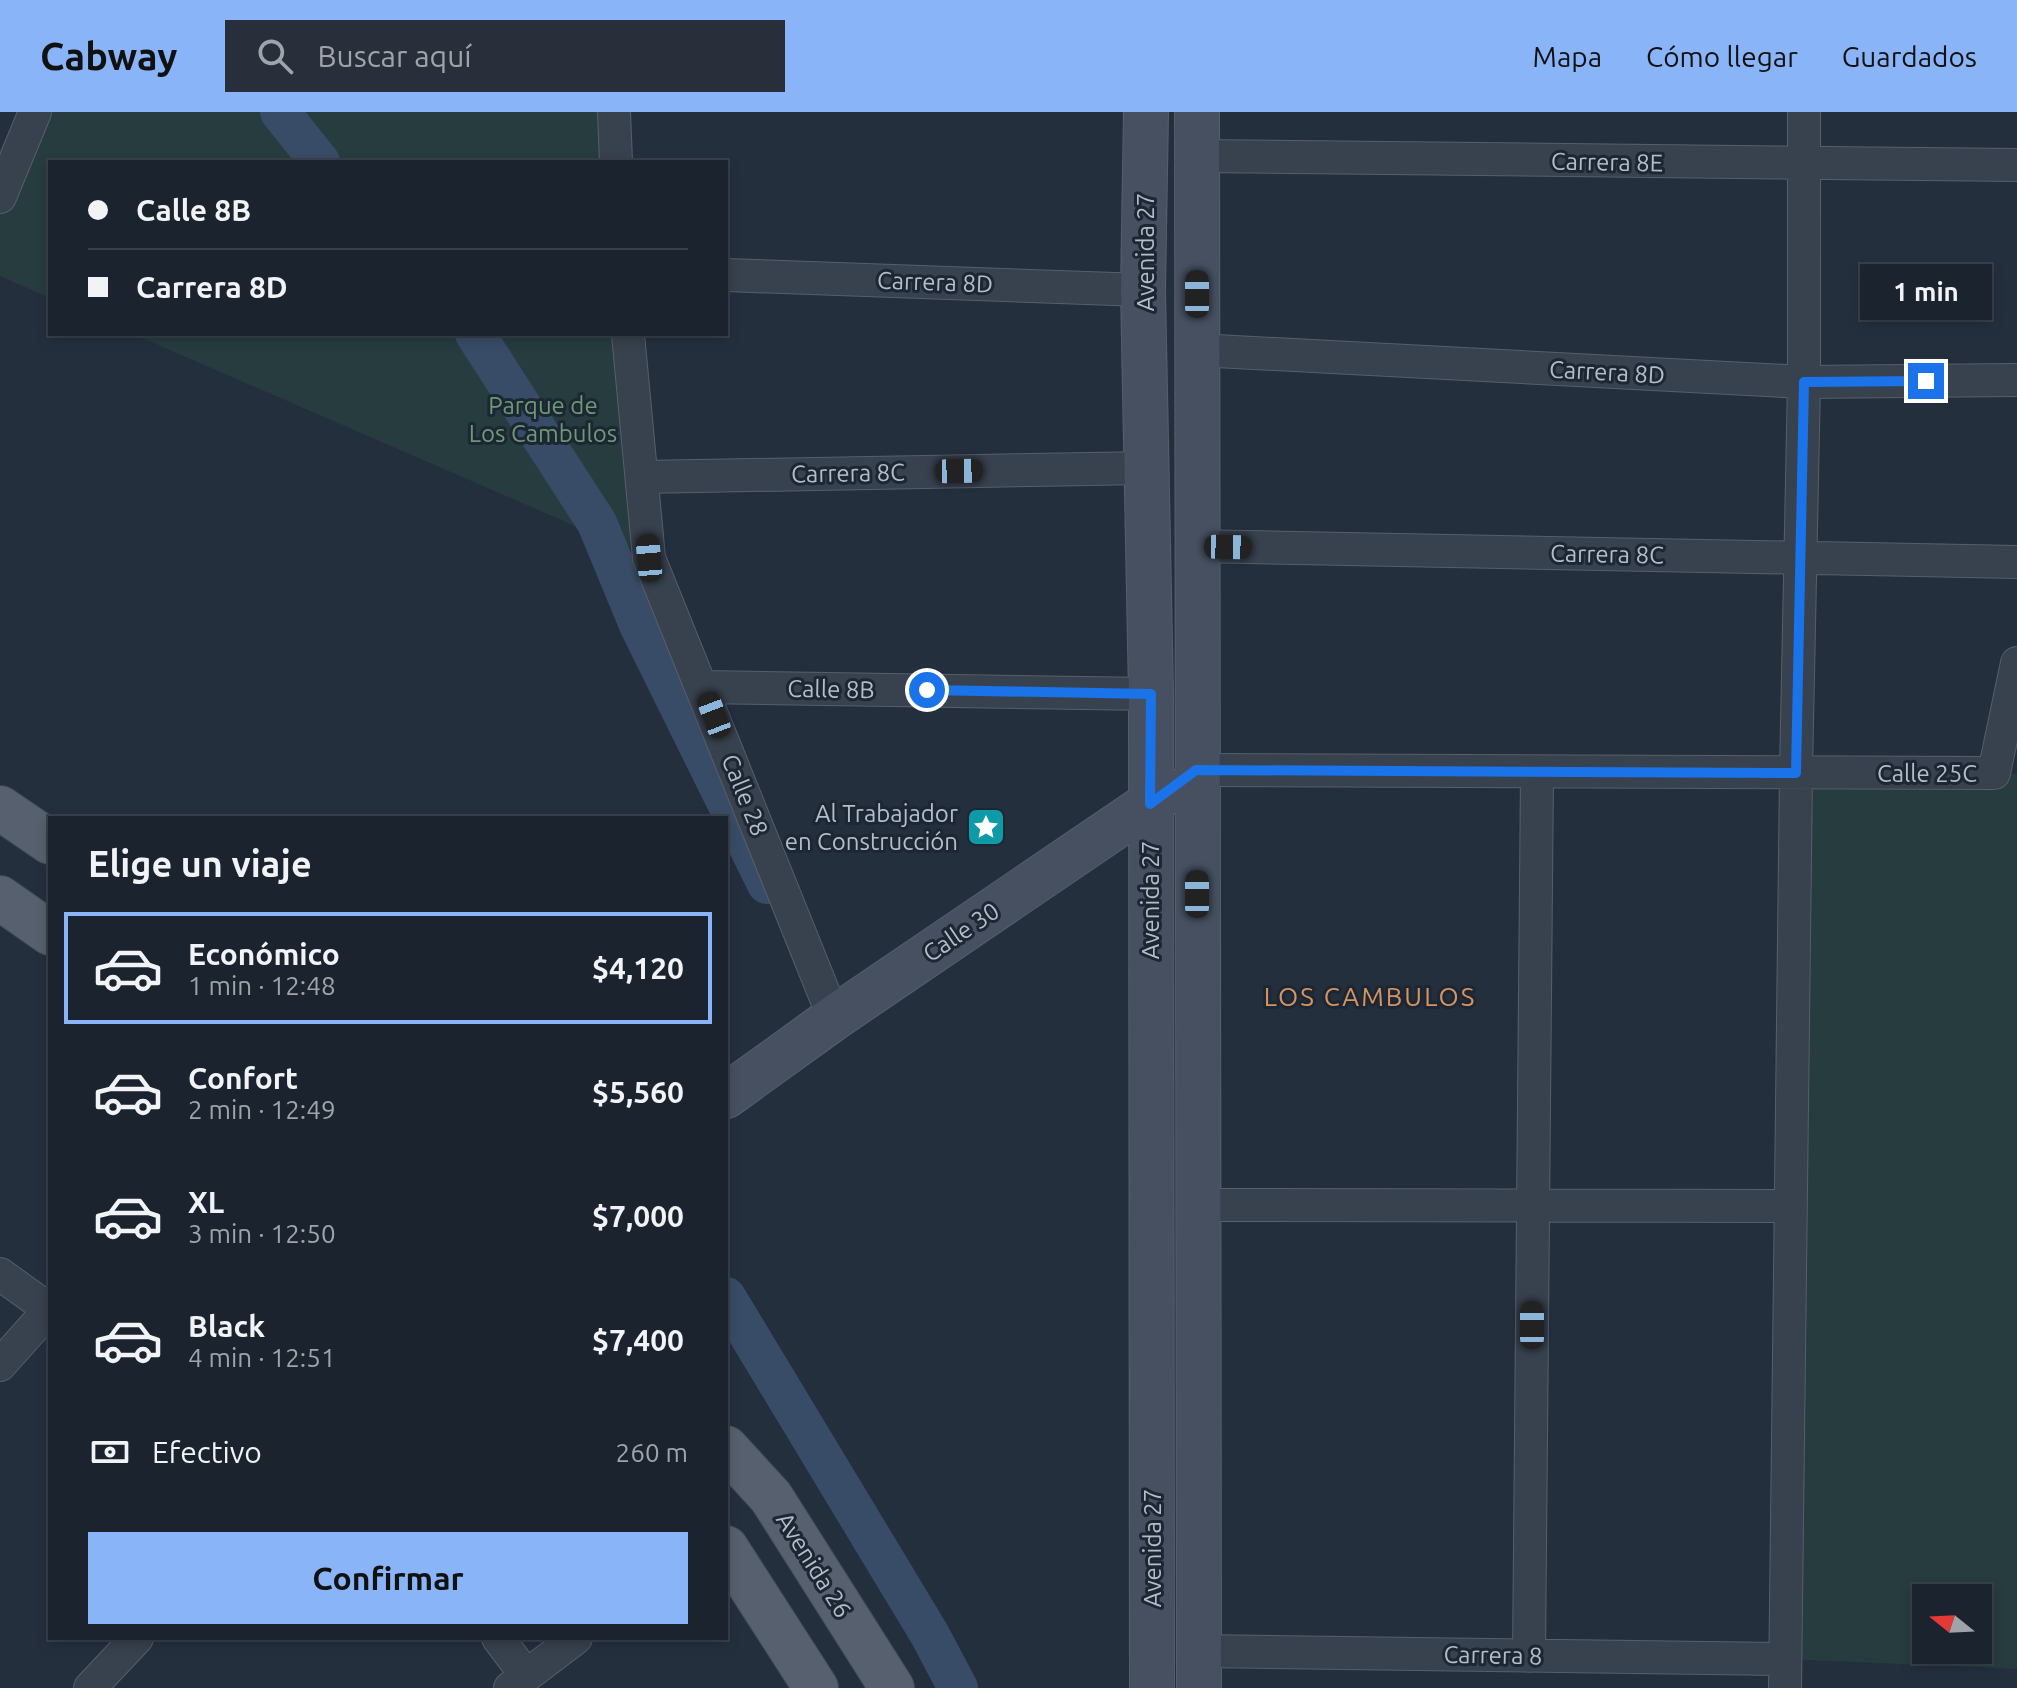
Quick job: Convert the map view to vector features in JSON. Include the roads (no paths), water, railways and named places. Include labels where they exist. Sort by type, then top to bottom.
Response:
[{"type":"main road","name":"Avenida 27","points":[[1146,112],[1143,290],[1151,694],[1152,1688]]},
{"type":"main road","name":"Avenida 27","points":[[1197,112],[1200,1670]]},
{"type":"main road","name":"Calle 30","points":[[728,1095],[834,1018],[1196,770]]},
{"type":"main road","points":[[0,808],[48,841]]},
{"type":"main road","points":[[0,898],[48,932]]},
{"type":"main road","name":"Avenida 26","points":[[728,1450],[771,1497],[892,1688]]},
{"type":"main road","points":[[728,1551],[816,1688]]},
{"type":"street","points":[[0,197],[35,112]]},
{"type":"street","points":[[614,112],[616,160]]},
{"type":"street","points":[[1785,1674],[1796,773],[1802,557],[1804,112]]},
{"type":"street","name":"Carrera 8E","points":[[1197,156],[2017,165]]},
{"type":"street","name":"Carrera 8D","points":[[728,275],[1143,290]]},
{"type":"street","name":"Calle 28","points":[[628,336],[649,558],[834,1018]]},
{"type":"street","name":"Carrera 8D","points":[[1197,350],[1804,382],[2017,380]]},
{"type":"street","name":"Carrera 8C","points":[[643,477],[1148,468]]},
{"type":"street","name":"Carrera 8C","points":[[1196,546],[2017,562]]},
{"type":"street","name":"Calle 25C","points":[[1796,773],[1994,773],[2017,663]]},
{"type":"street","name":"Calle 8B","points":[[703,687],[1151,694]]},
{"type":"street","points":[[1196,770],[1796,773]]},
{"type":"street","points":[[1529,1656],[1537,774]]},
{"type":"street","points":[[1200,1205],[1790,1206]]},
{"type":"street","points":[[0,1274],[48,1309]]},
{"type":"street","points":[[0,1365],[48,1312]]},
{"type":"street","points":[[90,1688],[135,1640]]},
{"type":"street","points":[[499,1640],[518,1681],[573,1640]]},
{"type":"street","name":"Carrera 8","points":[[1200,1670],[1529,1656],[1785,1674]]},
{"type":"waterway","points":[[280,112],[318,160]]},
{"type":"waterway","points":[[476,336],[597,523],[640,627],[767,884]]},
{"type":"waterway","points":[[728,1300],[930,1635],[958,1688]]},
{"type":"place","name":"Al Trabajador en Construcción","points":[[986,827]]},
{"type":"district","name":"LOS CAMBULOS","points":[[1370,996]]},
{"type":"park label","name":"Parque de Los Cambulos","points":[[543,419]]}]
